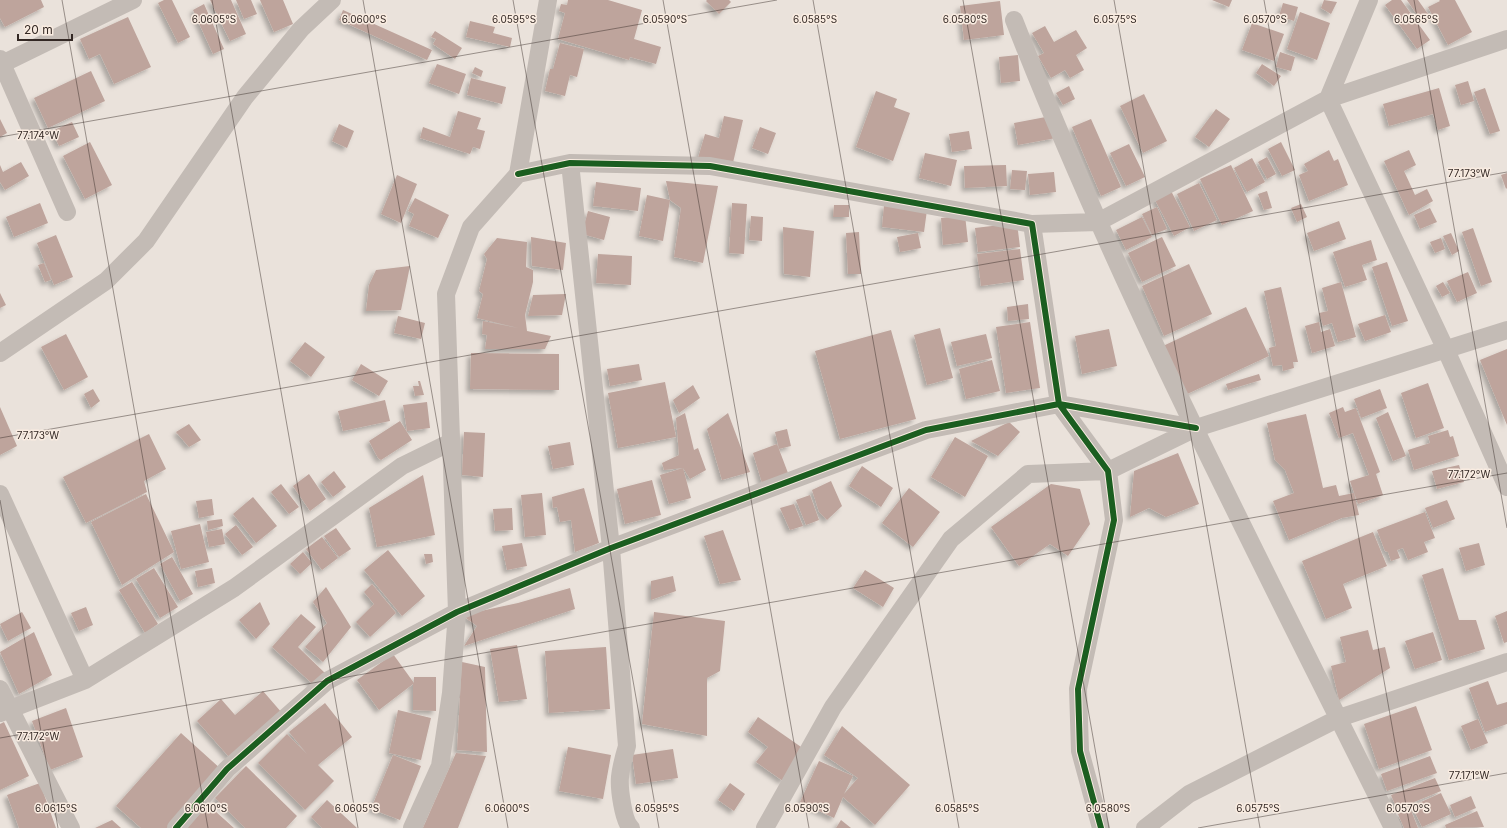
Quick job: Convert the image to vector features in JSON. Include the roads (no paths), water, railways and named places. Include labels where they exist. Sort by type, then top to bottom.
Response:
[{"type":"street","points":[[67,212],[1,62],[133,0]]},
{"type":"street","points":[[0,354],[106,281],[146,241],[245,97],[301,29],[332,0]]},
{"type":"street","points":[[412,828],[440,766],[451,693],[457,612],[446,294],[471,227],[518,174],[548,0]]},
{"type":"street","points":[[1369,0],[1328,99],[1446,350],[1507,487]]},
{"type":"street","points":[[1014,20],[1098,222],[1196,428],[1393,828]]},
{"type":"street","points":[[518,174],[570,163],[710,166],[1032,224],[1098,222],[1328,99],[1507,39]]},
{"type":"street","points":[[570,163],[611,548],[627,746],[620,777],[623,806],[628,826],[631,828]]},
{"type":"street","points":[[1032,224],[1058,404],[1108,470],[1114,520],[1078,689],[1080,751],[1101,828]]},
{"type":"street","points":[[765,828],[833,707],[951,539],[1028,474],[1108,470],[1196,428],[1507,330]]},
{"type":"street","points":[[176,828],[227,769],[327,681],[457,612],[611,548],[926,430],[1058,404],[1196,428]]},
{"type":"street","points":[[5,711],[85,680],[234,588],[402,466],[451,442]]},
{"type":"street","points":[[0,494],[85,680]]},
{"type":"street","points":[[1145,828],[1189,794],[1339,718],[1507,662]]},
{"type":"street","points":[[0,689],[5,711],[70,828]]}]
